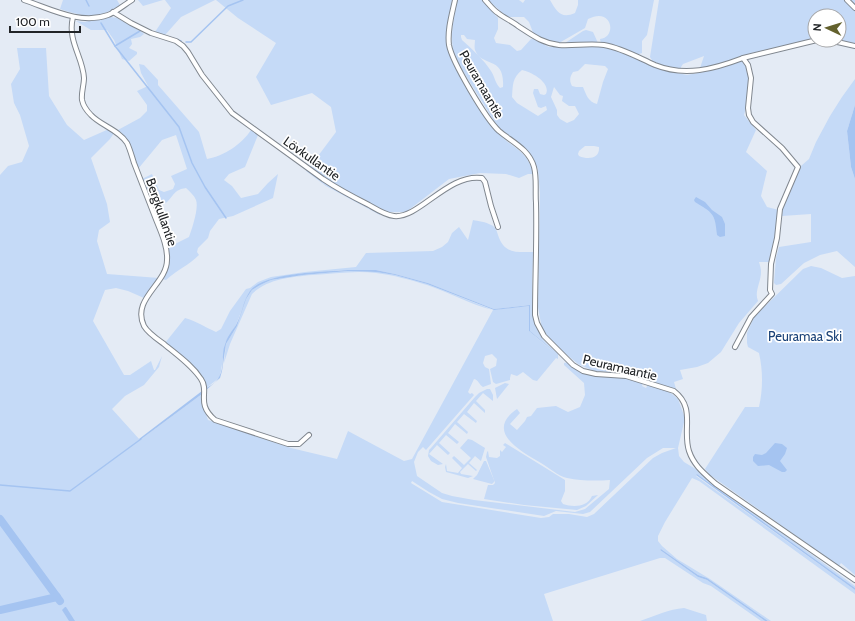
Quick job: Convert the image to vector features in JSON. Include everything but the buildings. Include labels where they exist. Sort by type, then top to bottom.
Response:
[{"type":"street","points":[[24,0],[73,17],[85,18],[110,14],[132,0]]},
{"type":"street","name":"Peuramaantie","points":[[455,0],[449,39],[451,52],[456,65],[490,120],[499,130],[522,148],[528,155],[534,167],[536,217],[535,315],[540,330],[573,365],[583,371],[596,374],[626,376],[674,391],[679,395],[685,405],[688,447],[699,469],[716,484],[855,580]]},
{"type":"street","points":[[485,0],[496,12],[537,39],[548,43],[561,45],[604,45],[617,48],[657,66],[682,71],[714,68],[743,58],[817,40],[833,41],[855,46]]},
{"type":"street","points":[[847,0],[855,8]]},
{"type":"street","name":"Lövkullantie","points":[[113,12],[136,26],[176,41],[180,44],[188,52],[202,75],[232,113],[337,188],[382,212],[389,215],[398,216],[409,213],[444,190],[458,183],[472,178],[482,178],[485,182],[498,227]]},
{"type":"street","name":"Bergkullantie","points":[[73,17],[73,43],[84,78],[82,99],[92,117],[110,127],[126,142],[167,252],[166,268],[149,292],[142,310],[141,319],[145,327],[188,364],[202,380],[204,386],[203,400],[205,410],[208,415],[215,420],[288,444],[299,444],[309,435]]},
{"type":"street","points":[[734,347],[751,317],[772,294],[770,290],[771,264],[777,238],[780,209],[798,167],[782,148],[753,122],[749,115],[748,108],[751,78],[748,65],[743,58]]},
{"type":"green space","points":[[63,0],[117,0],[120,5],[112,10],[91,16],[60,9]]},
{"type":"green space","points":[[138,0],[163,0],[143,6]]},
{"type":"green space","points":[[165,0],[215,0],[181,17],[165,35],[155,32],[171,8]]},
{"type":"green space","points":[[216,0],[452,0],[447,30],[447,40],[453,62],[467,89],[483,114],[498,133],[519,150],[527,159],[534,174],[528,174],[519,178],[506,174],[480,173],[449,179],[406,212],[388,212],[381,210],[331,183],[309,168],[336,132],[331,107],[312,93],[271,105],[256,77],[276,43],[238,18]]},
{"type":"green space","points":[[457,0],[482,0],[498,18],[498,29],[494,38],[496,43],[510,45],[517,51],[521,50],[531,39],[534,39],[549,47],[600,47],[615,50],[662,70],[687,75],[719,69],[741,60],[745,65],[749,79],[749,94],[744,115],[756,130],[746,152],[767,171],[761,196],[767,207],[779,210],[770,262],[759,262],[761,276],[757,291],[758,301],[739,323],[721,352],[708,363],[697,367],[680,370],[683,379],[674,382],[676,389],[623,373],[594,371],[578,364],[556,346],[542,329],[538,307],[540,193],[538,169],[533,158],[523,146],[499,128],[456,60],[452,45],[453,23]],"holes":[[[461,35],[464,35],[467,39],[475,40],[475,50],[478,55],[462,40]],[[478,55],[497,66],[500,70],[503,77],[503,87],[500,88],[498,86],[492,73]],[[585,64],[605,66],[608,69],[597,104],[589,100],[583,87],[572,86],[570,80],[573,72],[578,71]],[[522,70],[531,73],[540,79],[546,86],[547,90],[546,94],[544,95],[540,94],[538,89],[534,89],[533,93],[538,107],[541,108],[546,106],[547,110],[538,116],[517,103],[512,97],[516,76]],[[554,87],[560,95],[563,96],[562,101],[569,106],[575,106],[579,114],[574,120],[567,123],[560,119],[557,115],[557,110],[551,97]],[[585,146],[599,147],[598,154],[593,158],[579,156],[579,151]]]},
{"type":"green space","points":[[488,0],[519,0],[523,3],[525,0],[550,0],[557,11],[563,15],[570,15],[575,13],[578,0],[654,0],[647,35],[642,41],[642,53],[636,55],[601,44],[600,39],[609,34],[610,29],[610,24],[603,16],[596,16],[588,19],[585,28],[559,43],[548,41],[534,35],[529,22],[524,17],[507,17]]},
{"type":"green space","points":[[659,0],[855,0],[855,45],[847,42],[847,8],[807,8],[807,41],[751,53],[719,65],[700,68],[704,56],[683,64],[681,71],[653,62],[650,57]]},
{"type":"green space","points":[[111,17],[117,18],[144,34],[140,37],[131,39],[132,44],[129,48],[137,52],[137,54],[129,61],[122,59],[114,40],[107,30],[91,30],[76,21],[84,22]]},
{"type":"green space","points":[[586,30],[593,32],[598,43],[565,43],[583,31]]},
{"type":"green space","points":[[17,48],[46,48],[49,96],[67,125],[84,140],[109,129],[114,133],[91,158],[107,204],[110,222],[99,230],[97,241],[107,274],[159,278],[144,298],[128,291],[116,288],[105,290],[93,321],[124,375],[130,375],[151,361],[155,370],[162,356],[159,367],[144,385],[125,396],[112,409],[140,440],[202,394],[201,400],[208,420],[291,448],[337,459],[348,431],[404,461],[412,459],[493,310],[476,305],[427,285],[389,275],[344,272],[304,276],[272,282],[258,289],[252,294],[230,344],[224,363],[226,344],[237,326],[246,299],[236,325],[225,343],[219,378],[205,389],[203,379],[165,343],[185,318],[197,322],[216,332],[221,329],[230,311],[246,289],[258,282],[271,277],[305,272],[356,267],[366,253],[433,251],[442,247],[448,242],[452,233],[459,227],[468,240],[473,220],[489,224],[495,228],[501,241],[507,249],[516,252],[533,252],[532,295],[534,317],[541,336],[558,354],[558,359],[556,358],[537,381],[533,380],[523,372],[517,376],[511,374],[510,380],[496,384],[493,382],[490,369],[496,366],[497,359],[492,354],[485,356],[483,363],[485,367],[489,369],[491,384],[483,387],[477,380],[474,379],[468,392],[474,395],[426,450],[423,447],[418,452],[414,462],[417,476],[442,493],[452,496],[575,512],[585,509],[609,489],[610,480],[594,481],[564,477],[516,447],[505,433],[504,425],[508,417],[517,409],[520,413],[510,424],[517,430],[527,417],[531,416],[537,408],[556,406],[568,412],[580,407],[585,395],[584,383],[564,365],[564,363],[568,362],[590,374],[623,378],[643,383],[642,386],[646,388],[648,385],[665,390],[672,394],[678,399],[685,418],[678,448],[679,456],[684,462],[699,471],[855,586],[855,588],[697,474],[696,476],[855,590],[855,594],[699,481],[692,478],[665,522],[658,536],[658,541],[677,559],[710,579],[771,621],[768,621],[707,578],[698,575],[661,549],[660,550],[698,577],[707,580],[765,621],[761,621],[711,586],[703,583],[665,558],[660,558],[544,594],[553,621],[0,621],[0,175],[8,166],[22,162],[29,146],[20,115],[14,103],[11,84],[20,69]],"holes":[[[348,270],[376,270],[428,283],[494,309],[529,305],[530,331],[557,355],[529,331],[529,306],[493,310],[427,284],[395,275],[376,272],[348,271],[303,275],[271,280],[261,285],[271,279],[303,273]],[[663,448],[676,448],[653,458],[594,514],[587,517],[569,514],[553,514],[549,517],[541,518],[442,502],[411,483],[412,481],[442,499],[458,503],[544,516],[556,511],[583,514],[590,512],[647,458]]]},
{"type":"green space","points":[[139,64],[144,65],[158,80],[158,85],[199,132],[207,159],[232,149],[243,140],[251,130],[258,135],[245,167],[229,174],[224,180],[232,186],[241,198],[258,194],[278,174],[273,198],[233,216],[219,219],[210,231],[208,238],[198,248],[197,252],[199,255],[166,280],[162,279],[167,269],[167,248],[189,237],[195,218],[197,204],[194,197],[186,188],[177,191],[165,204],[153,208],[142,179],[152,174],[159,190],[164,192],[173,189],[175,184],[171,176],[187,169],[176,135],[162,140],[138,169],[131,148],[122,136],[122,133],[116,131],[140,118],[147,111],[147,105],[137,91],[148,86],[141,73]]},
{"type":"green space","points":[[855,79],[855,105],[847,131],[851,167],[855,179],[855,267],[837,251],[820,255],[804,263],[781,284],[776,285],[774,283],[776,258],[779,247],[811,242],[811,214],[782,216],[783,208],[801,166],[809,159],[830,116]]},
{"type":"green space","points":[[307,170],[326,184],[380,213],[380,215],[326,186],[306,171]]},
{"type":"green space","name":"Peuramaa Ski","points":[[811,266],[821,268],[842,278],[855,276],[855,575],[841,563],[839,566],[710,475],[705,469],[745,407],[759,407],[762,380],[759,353],[748,347],[747,343],[747,333],[754,317],[803,269]]},
{"type":"green space","points":[[505,383],[509,384],[497,399],[495,388]]},
{"type":"green space","points":[[487,389],[490,389],[493,395],[493,401],[483,393],[476,401],[485,410],[485,413],[474,403],[467,412],[477,421],[476,423],[464,414],[457,422],[468,432],[467,434],[455,424],[448,433],[459,442],[457,444],[446,435],[439,443],[450,453],[448,455],[437,445],[429,454],[443,464],[438,465],[431,461],[428,456],[429,450],[475,397]]},
{"type":"green space","points":[[468,439],[485,448],[481,461],[475,456],[469,463],[477,470],[476,471],[468,464],[460,472],[461,474],[473,476],[468,478],[446,472],[446,464],[447,471],[458,473],[462,468],[452,458],[454,456],[464,465],[471,458],[460,448]]},
{"type":"green space","points":[[505,443],[565,480],[565,491],[561,501],[563,504],[571,506],[583,505],[590,500],[592,496],[598,495],[586,506],[577,510],[524,505],[484,499],[488,485],[493,485],[495,483],[486,457],[487,452],[488,451],[489,457],[497,458],[500,456],[500,450],[502,452],[506,447],[503,445]]},
{"type":"green space","points":[[484,461],[486,461],[494,480],[492,484],[473,479],[477,475]]},
{"type":"green space","points":[[684,608],[706,615],[707,621],[640,621],[667,611]]},
{"type":"shaded area","points":[[855,105],[855,179],[851,167],[847,131]]},
{"type":"shaded area","points":[[696,197],[705,202],[712,210],[722,217],[725,224],[725,236],[720,237],[717,235],[712,214],[695,202],[694,200]]},
{"type":"shaded area","points":[[348,270],[376,270],[428,283],[494,309],[530,305],[530,331],[557,354],[529,331],[529,306],[494,310],[427,284],[395,275],[376,272],[348,271],[303,275],[271,280],[252,290],[246,299],[250,291],[257,285],[268,280],[296,274]]},
{"type":"shaded area","points":[[246,299],[237,326],[226,344],[222,371],[220,378],[205,391],[205,389],[218,379],[221,373],[223,352],[226,341],[238,321]]},
{"type":"shaded area","points":[[202,391],[202,394],[140,440],[139,439]]},
{"type":"shaded area","points":[[775,443],[782,444],[787,448],[780,461],[787,470],[785,472],[782,472],[769,465],[758,466],[753,461],[755,454],[762,455],[766,453]]},
{"type":"shaded area","points":[[697,474],[855,588],[855,590],[696,475]]},
{"type":"shaded area","points":[[661,549],[698,575],[707,578],[768,621],[765,621],[707,580],[698,577],[660,550]]},
{"type":"shaded area","points":[[65,607],[75,621],[69,621],[62,610]]},
{"type":"waterway","points":[[86,0],[89,6]]},
{"type":"waterway","points":[[186,42],[191,42],[228,6],[243,0]]},
{"type":"waterway","points":[[101,23],[115,46],[140,31]]},
{"type":"waterway","points":[[175,39],[181,41]]},
{"type":"waterway","points":[[115,46],[179,127],[192,163],[205,187],[226,218]]},
{"type":"waterway","points":[[0,485],[70,491],[141,439]]},
{"type":"waterway","points":[[0,519],[60,601]]},
{"type":"waterway","points":[[0,610],[57,597]]}]
